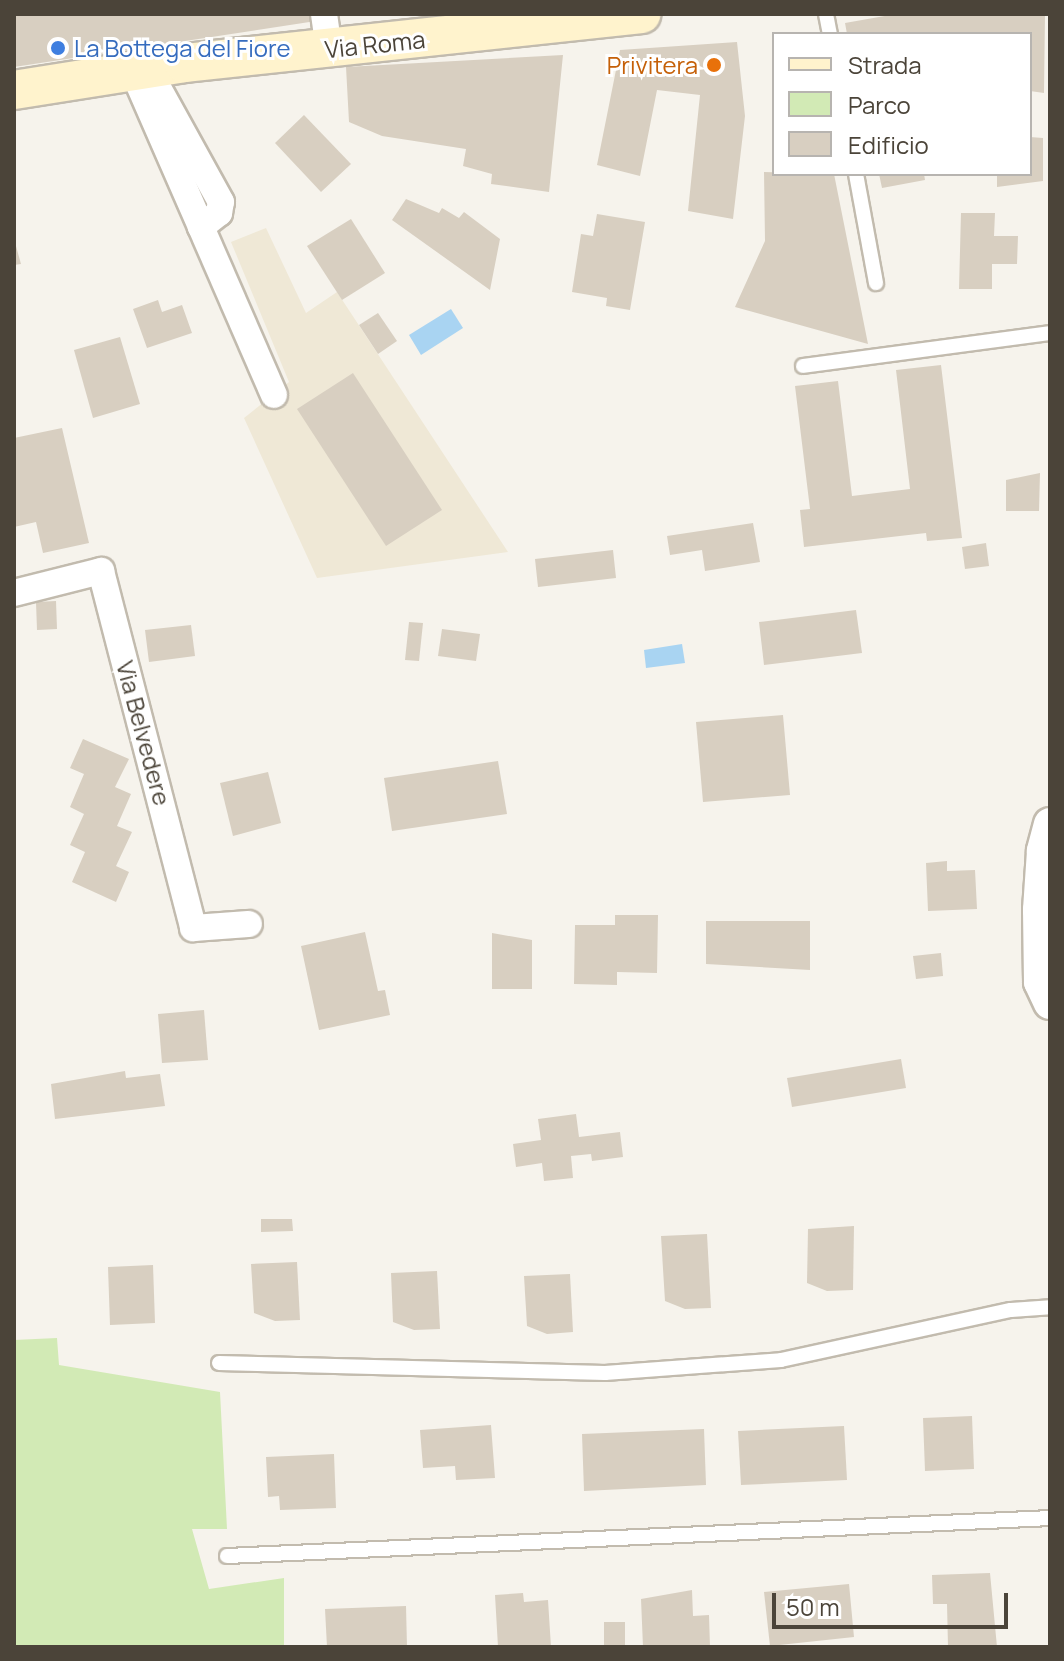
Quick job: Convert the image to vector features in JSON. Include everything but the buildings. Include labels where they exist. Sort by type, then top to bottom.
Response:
[{"type":"main road","name":"Via Roma","points":[[14,90],[140,70],[326,32],[641,14]]},
{"type":"street","points":[[140,70],[221,202],[219,213],[201,227],[274,395]]},
{"type":"street","name":"Via Belvedere","points":[[14,593],[101,571],[193,928],[249,924]]},
{"type":"street","points":[[1050,824],[1039,910],[1040,982],[1050,1003]]},
{"type":"lane","points":[[856,176],[876,283]]},
{"type":"lane","points":[[803,366],[1050,333]]},
{"type":"lane","points":[[219,1363],[605,1373],[781,1360],[1011,1310],[1050,1307]]},
{"type":"lane","points":[[227,1556],[1050,1518]]},
{"type":"shaded area","points":[[266,228],[306,313],[337,292],[508,552],[317,578],[244,418],[289,382],[231,242]]},
{"type":"green space","points":[[57,1338],[59,1365],[220,1392],[227,1529],[192,1529],[209,1589],[284,1578],[284,1647],[14,1647],[14,1340]]},
{"type":"water","points":[[451,309],[463,328],[421,355],[409,335]]},
{"type":"water","points":[[682,644],[685,663],[646,668],[644,650]]},
{"type":"place","name":"La Bottega del Fiore","points":[[58,48]]},
{"type":"place","name":"Privitera","points":[[714,65]]}]
